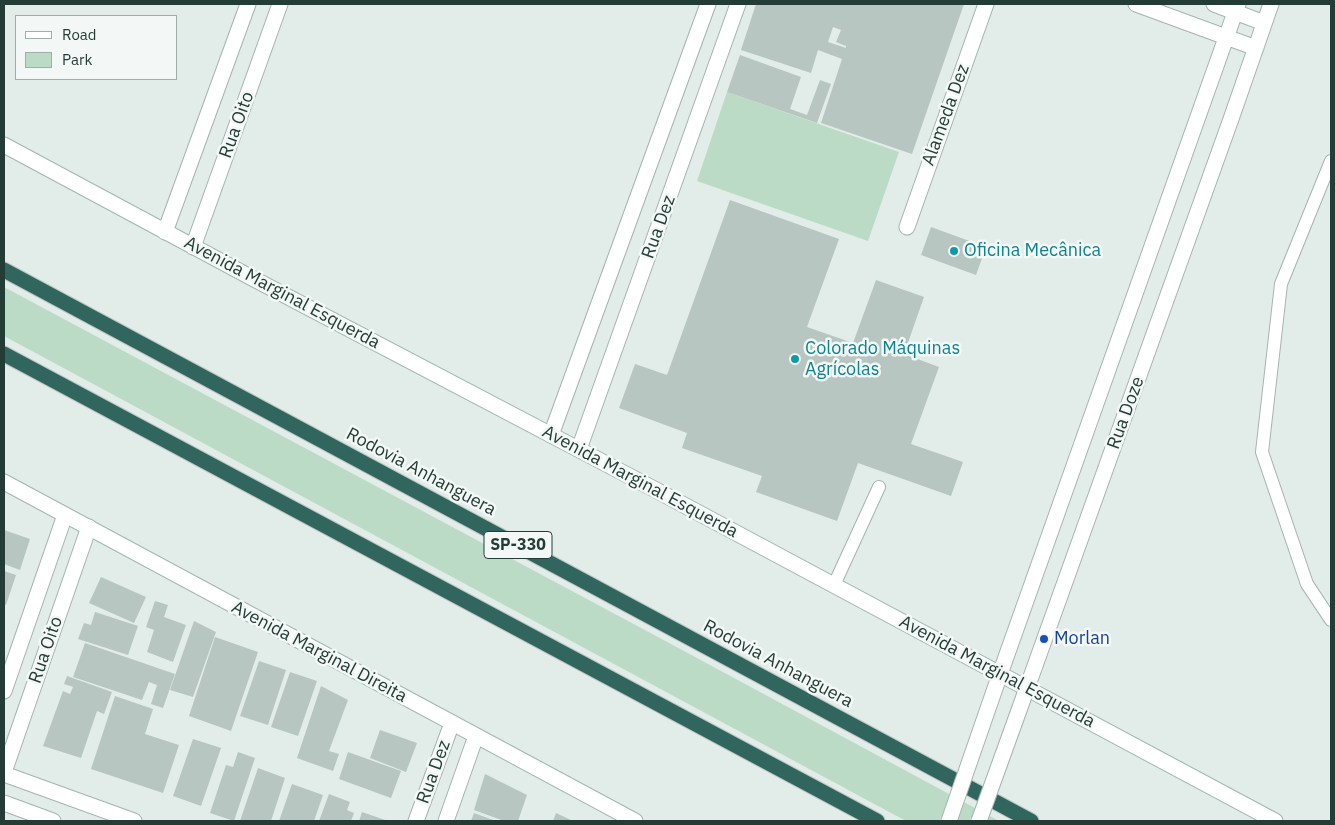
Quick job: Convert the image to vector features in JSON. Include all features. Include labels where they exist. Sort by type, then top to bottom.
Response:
[{"type":"highway","name":"Rodovia Anhanguera","points":[[4,270],[1032,821]]},
{"type":"highway","points":[[4,354],[877,821]]},
{"type":"street","name":"Rua Oito","points":[[165,232],[248,4]]},
{"type":"street","name":"Rua Oito","points":[[193,247],[280,4]]},
{"type":"street","name":"Rua Dez","points":[[551,435],[708,4]]},
{"type":"street","name":"Rua Dez","points":[[579,450],[738,4]]},
{"type":"street","name":"Alameda Dez","points":[[907,227],[986,4]]},
{"type":"street","points":[[1136,4],[1256,48]]},
{"type":"street","points":[[1214,4],[1237,8],[1264,23]]},
{"type":"street","name":"Rua Doze","points":[[979,821],[1271,4]]},
{"type":"street","name":"Rua Doze","points":[[949,821],[1237,8]]},
{"type":"street","name":"Avenida Marginal Esquerda","points":[[4,145],[193,247],[834,584],[1275,821]]},
{"type":"street","name":"Avenida Marginal Direita","points":[[4,482],[635,821]]},
{"type":"street","name":"Rua Oito","points":[[4,691],[65,515]]},
{"type":"street","name":"Rua Oito","points":[[4,773],[89,527]]},
{"type":"street","name":"Rua Dez","points":[[416,821],[452,723]]},
{"type":"street","name":"Rua Dez","points":[[446,821],[476,736]]},
{"type":"street","points":[[4,773],[134,821]]},
{"type":"street","points":[[4,803],[54,821]]},
{"type":"lane","points":[[1331,161],[1281,284],[1262,452],[1307,584],[1331,620]]},
{"type":"lane","points":[[834,584],[879,487]]},
{"type":"green space","points":[[727,92],[899,152],[868,241],[697,181]]},
{"type":"green space","points":[[4,287],[999,821],[906,821],[4,336]]},
{"type":"building","points":[[756,4],[964,4],[912,154],[821,123],[842,59],[818,50],[811,73],[741,50]],"holes":[[[833,27],[841,30],[836,42],[846,46],[846,48],[828,42]]]},
{"type":"building","points":[[740,55],[801,77],[790,109],[807,115],[820,80],[831,84],[817,123],[727,92]]},
{"type":"building","name":"Colorado Máquinas Agrícolas","points":[[730,200],[839,239],[807,327],[853,343],[876,280],[924,297],[904,354],[939,367],[911,444],[963,462],[951,496],[858,463],[837,521],[756,492],[762,476],[682,448],[687,433],[619,408],[635,364],[667,375]]},
{"type":"building","name":"Oficina Mecânica","points":[[931,227],[986,247],[976,275],[921,255]]},
{"type":"building","points":[[4,530],[30,539],[20,570],[4,564]]},
{"type":"building","points":[[4,571],[16,575],[6,605],[4,604]]},
{"type":"building","points":[[101,577],[146,597],[134,623],[89,603]]},
{"type":"building","points":[[155,601],[168,605],[164,617],[186,625],[173,662],[147,652],[154,630],[146,627]]},
{"type":"building","points":[[95,612],[138,626],[128,655],[78,639],[84,623],[91,625]]},
{"type":"building","points":[[194,621],[216,632],[193,697],[170,690]]},
{"type":"building","points":[[215,637],[258,652],[231,731],[189,716]]},
{"type":"building","points":[[85,643],[175,674],[163,708],[151,704],[157,685],[149,682],[142,700],[73,677]]},
{"type":"building","points":[[259,661],[286,670],[268,725],[240,716]]},
{"type":"building","points":[[290,672],[317,681],[298,736],[271,727]]},
{"type":"building","points":[[67,676],[112,692],[104,714],[97,711],[81,758],[43,746],[63,691],[70,694],[73,687],[64,684]]},
{"type":"building","points":[[321,686],[348,700],[329,751],[339,754],[333,771],[297,758]]},
{"type":"building","points":[[115,696],[153,709],[145,734],[179,745],[163,793],[91,769]]},
{"type":"building","points":[[380,730],[417,743],[406,772],[370,758]]},
{"type":"building","points":[[193,739],[221,748],[201,806],[173,796]]},
{"type":"building","points":[[238,752],[255,758],[234,821],[210,813],[226,765],[233,767]]},
{"type":"building","points":[[348,752],[401,771],[391,798],[339,779]]},
{"type":"building","points":[[258,768],[285,778],[271,821],[240,821]]},
{"type":"building","points":[[485,774],[527,795],[518,821],[504,821],[474,810]]},
{"type":"building","points":[[292,784],[323,795],[314,821],[279,821]]},
{"type":"building","points":[[329,794],[350,802],[347,810],[354,813],[351,821],[319,821]]},
{"type":"building","points":[[362,812],[388,821],[359,821]]},
{"type":"building","points":[[474,813],[496,821],[471,821]]},
{"type":"building","points":[[556,813],[573,821],[553,821]]},
{"type":"place","name":"Oficina Mecânica","points":[[954,251]]},
{"type":"place","name":"Colorado Máquinas Agrícolas","points":[[795,359]]},
{"type":"place","name":"Morlan","points":[[1044,639]]}]
